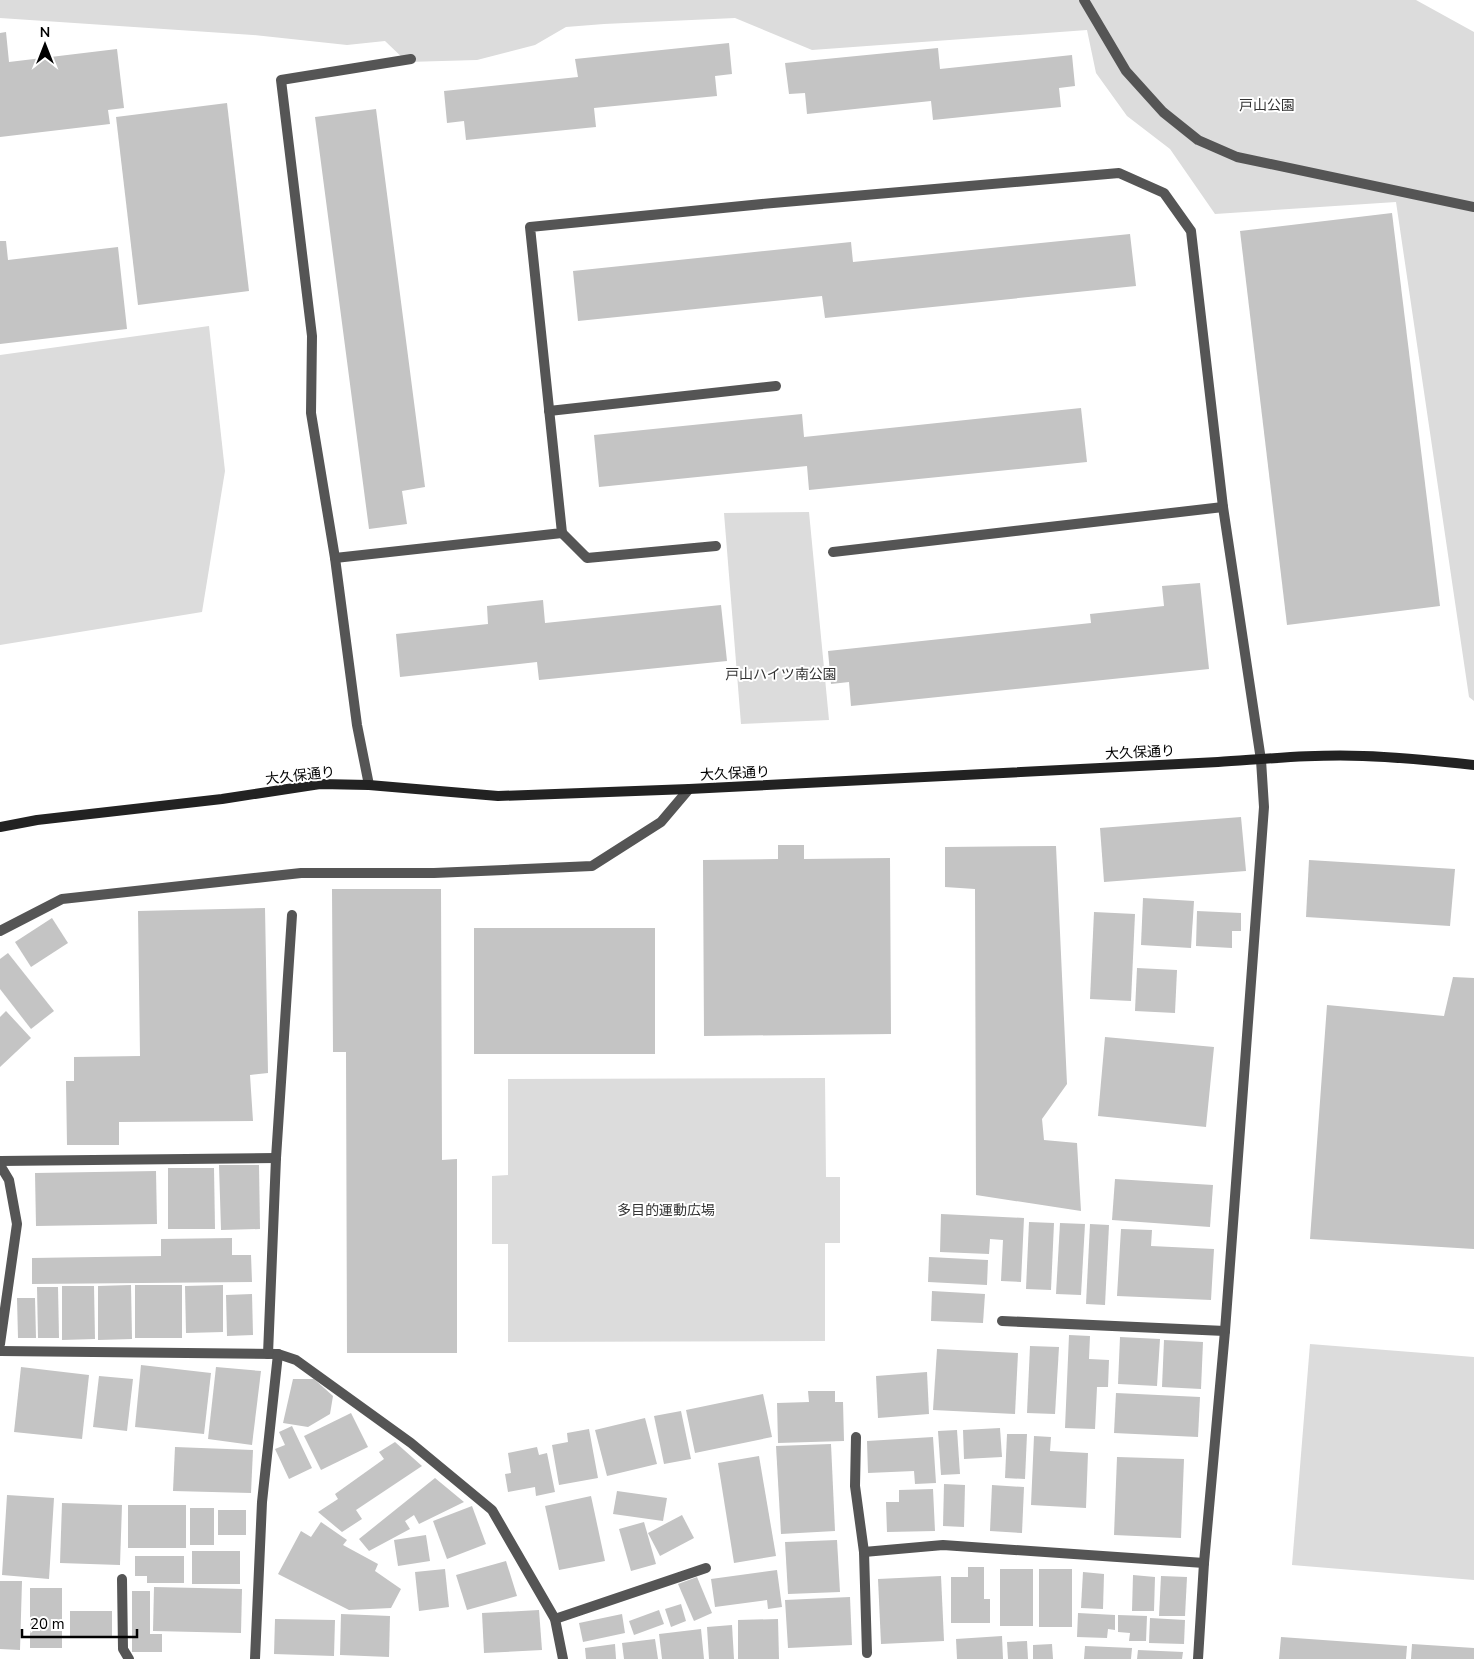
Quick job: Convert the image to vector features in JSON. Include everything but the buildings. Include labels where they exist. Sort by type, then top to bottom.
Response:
[{"type":"main road","name":"大久保通り","points":[[0,827],[37,820],[222,798],[320,784],[369,785],[498,796],[689,789],[1261,760],[1298,756],[1362,756],[1474,765]]},
{"type":"street","points":[[1084,0],[1126,71],[1163,112],[1198,140],[1237,157],[1474,207]]},
{"type":"street","points":[[369,785],[357,725],[335,558],[311,413],[312,336],[281,80],[411,59]]},
{"type":"street","points":[[716,546],[587,558],[562,533],[530,227],[773,203],[1119,173],[1164,194],[1191,231],[1223,506],[1261,760],[1264,808],[1225,1331],[1204,1563],[1198,1659]]},
{"type":"street","points":[[549,411],[776,386]]},
{"type":"street","points":[[833,552],[1223,506]]},
{"type":"street","points":[[335,558],[562,533]]},
{"type":"street","points":[[0,931],[62,900],[301,873],[434,873],[592,866],[661,822],[689,789]]},
{"type":"street","points":[[255,1659],[262,1502],[273,1354],[276,1158],[292,916]]},
{"type":"street","points":[[0,1344],[17,1224],[9,1180],[0,1163],[276,1158]]},
{"type":"street","points":[[1002,1320],[1225,1331]]},
{"type":"street","points":[[0,1351],[273,1354],[296,1360],[411,1443],[492,1510],[555,1619],[563,1659]]},
{"type":"street","points":[[856,1438],[855,1486],[864,1552],[867,1653]]},
{"type":"street","points":[[864,1552],[943,1546],[1204,1563]]},
{"type":"street","points":[[555,1619],[706,1568]]},
{"type":"street","points":[[122,1579],[123,1649],[129,1659]]},
{"type":"green space","name":"戸山公園","points":[[0,0],[1416,0],[1474,32],[1474,701],[1469,697],[1396,202],[1215,214],[1170,149],[1127,116],[1096,73],[1087,30],[812,50],[735,18],[604,24],[566,27],[535,45],[477,60],[407,62],[385,41],[347,45],[253,35],[0,18]]},
{"type":"green space","points":[[209,326],[225,471],[202,612],[0,645],[0,355]]},
{"type":"green space","name":"戸山ハイツ南公園","points":[[809,512],[829,720],[741,724],[724,513]]},
{"type":"green space","name":"多目的運動広場","points":[[825,1078],[826,1177],[840,1177],[840,1243],[825,1243],[825,1341],[508,1342],[508,1244],[492,1244],[492,1176],[508,1175],[508,1079]]},
{"type":"green space","points":[[1310,1344],[1474,1357],[1474,1580],[1292,1565]]}]
